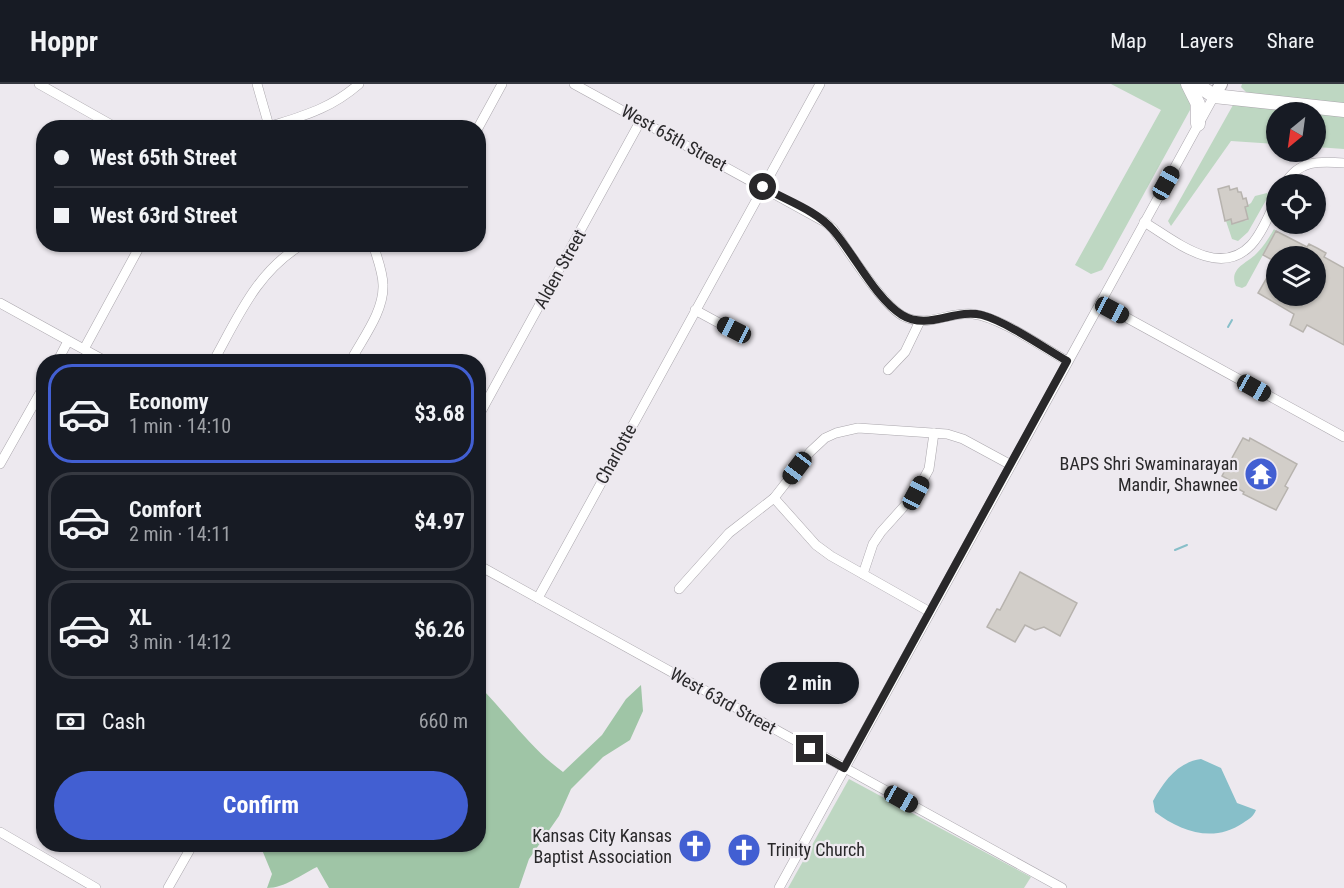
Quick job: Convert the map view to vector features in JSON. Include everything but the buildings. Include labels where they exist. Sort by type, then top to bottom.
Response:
[{"type":"highway","points":[[1188,84],[1198,104],[1198,124]]},
{"type":"highway","points":[[1196,84],[1217,90],[1344,110]]},
{"type":"street","points":[[39,84],[103,120]]},
{"type":"street","points":[[257,84],[265,120]]},
{"type":"street","points":[[289,120],[324,109],[359,84]]},
{"type":"street","points":[[482,120],[502,84]]},
{"type":"street","name":"West 65th Street","points":[[574,84],[825,222],[833,229],[891,307],[905,317],[920,321]]},
{"type":"street","name":"Charlotte","points":[[538,598],[820,84]]},
{"type":"street","points":[[778,888],[1217,90]]},
{"type":"street","name":"Alden Street","points":[[486,402],[641,120]]},
{"type":"street","points":[[1292,174],[1307,164],[1322,161],[1344,163]]},
{"type":"street","points":[[1144,222],[1205,257],[1222,258],[1238,254],[1252,244],[1266,219]]},
{"type":"street","points":[[84,349],[137,252]]},
{"type":"street","points":[[217,354],[256,284],[289,252]]},
{"type":"street","points":[[354,354],[382,298],[381,272],[375,252]]},
{"type":"street","points":[[0,303],[93,354]]},
{"type":"street","points":[[1100,303],[1344,437]]},
{"type":"street","points":[[695,310],[743,336]]},
{"type":"street","points":[[888,370],[905,352],[920,321],[928,322],[959,314],[984,316],[1067,361]]},
{"type":"street","points":[[61,354],[68,340]]},
{"type":"street","points":[[0,464],[36,400]]},
{"type":"street","points":[[679,589],[729,533],[774,498],[810,452],[825,438],[836,433],[858,428],[934,433],[963,439],[1011,465]]},
{"type":"street","points":[[863,574],[877,538],[886,524],[916,493],[929,469],[934,433]]},
{"type":"street","points":[[774,498],[816,544],[831,556],[930,612]]},
{"type":"street","name":"West 63rd Street","points":[[486,569],[1062,888]]},
{"type":"street","points":[[0,832],[96,888]]},
{"type":"street","points":[[168,888],[188,852]]},
{"type":"green space","points":[[1111,84],[1183,84],[1190,103],[1190,110],[1102,270],[1091,274],[1075,265],[1161,110]]},
{"type":"green space","points":[[1242,84],[1344,84],[1344,105],[1248,94],[1241,87]]},
{"type":"green space","points":[[1233,105],[1266,107],[1266,143],[1231,141],[1171,226],[1168,221]]},
{"type":"green space","points":[[1326,112],[1344,113],[1344,149],[1326,148]]},
{"type":"green space","points":[[1266,193],[1266,200],[1248,232],[1238,241],[1232,239],[1226,221],[1231,219],[1232,223],[1248,220],[1245,207],[1255,196]]},
{"type":"green space","points":[[1271,234],[1274,234],[1246,286],[1242,288],[1236,286],[1234,280],[1237,270],[1266,242]]},
{"type":"green space","points":[[641,685],[643,711],[630,740],[603,757],[571,789],[559,816],[529,859],[519,888],[329,888],[317,867],[286,883],[267,888],[272,874],[263,852],[486,852],[486,694],[530,742],[563,772],[602,735],[626,699]]},
{"type":"green space","points":[[849,779],[1031,877],[1024,888],[788,888]]},
{"type":"water","points":[[1201,759],[1221,768],[1237,803],[1256,810],[1251,818],[1232,829],[1209,834],[1187,830],[1155,812],[1153,801],[1172,774],[1185,764]]},
{"type":"waterway","points":[[1228,327],[1232,320]]},
{"type":"waterway","points":[[1175,550],[1187,545]]},
{"type":"place","name":"BAPS Shri Swaminarayan Mandir, Shawnee","points":[[1261,474]]},
{"type":"place","name":"Kansas City Kansas Baptist Association","points":[[695,846]]},
{"type":"place","name":"Trinity Church","points":[[744,850]]},
{"type":"route","points":[[763,187],[825,222],[833,229],[891,307],[905,317],[928,322],[959,314],[971,313],[984,316],[1067,361],[844,768],[810,749]]}]
